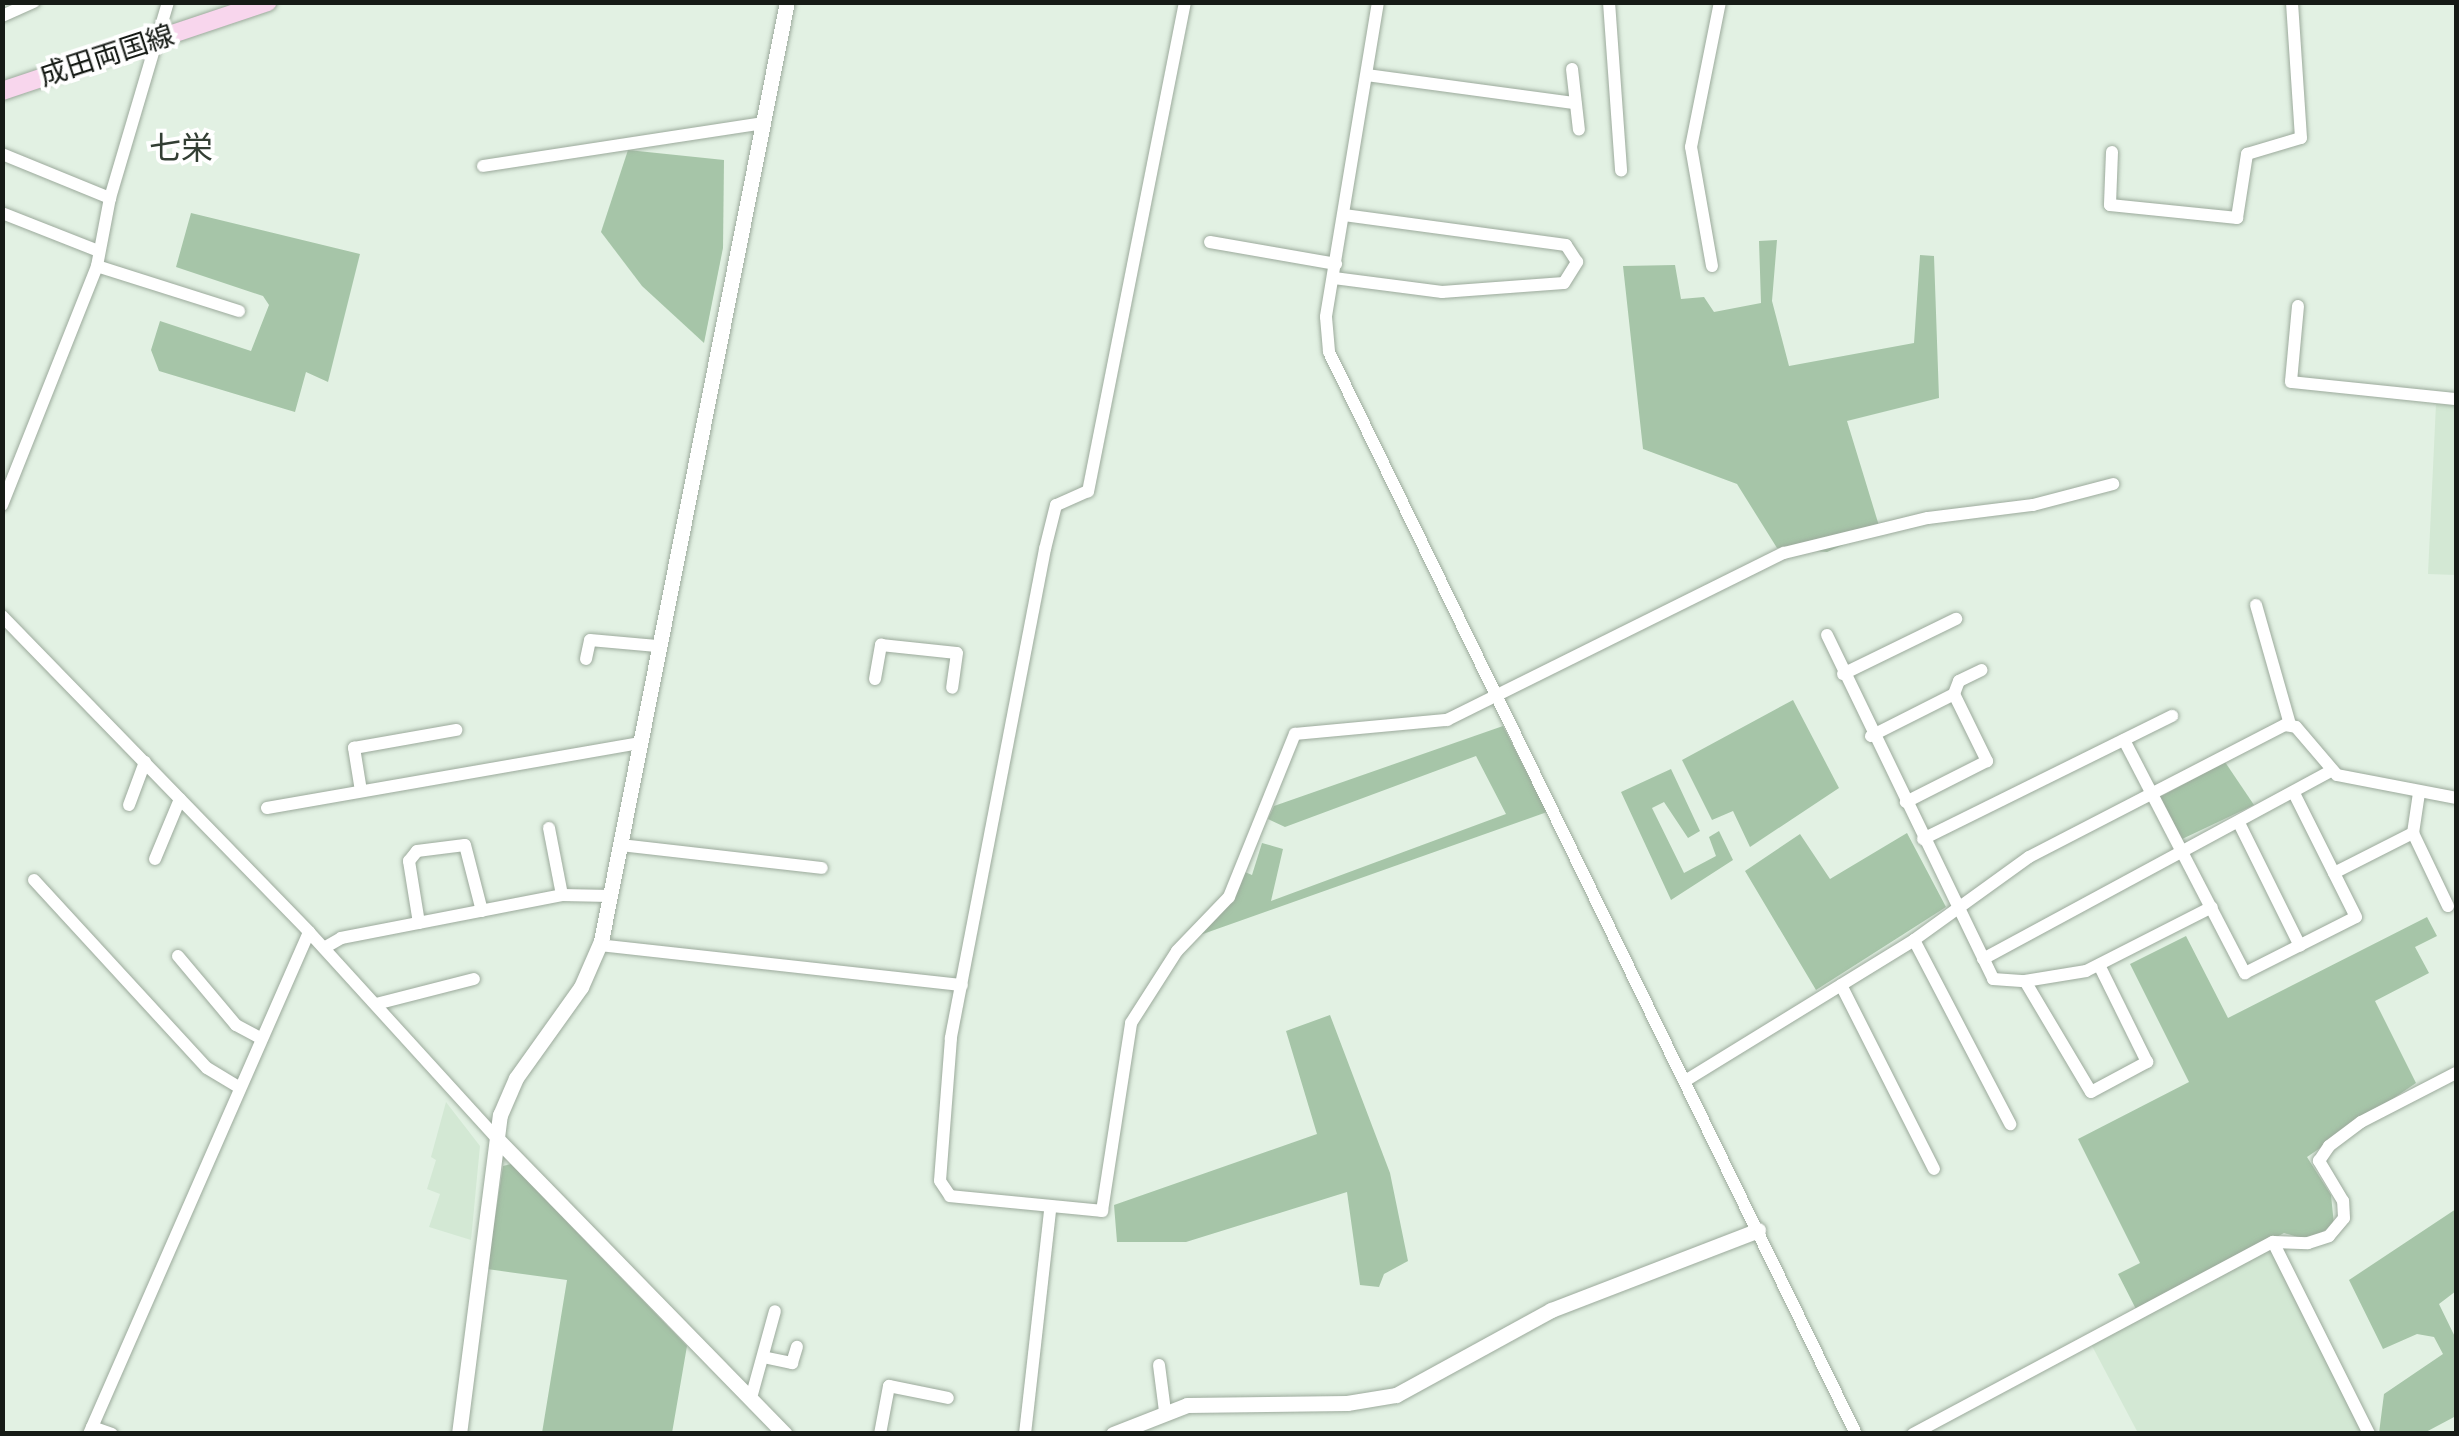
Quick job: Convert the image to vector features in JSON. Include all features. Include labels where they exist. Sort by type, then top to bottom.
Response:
[{"type":"main road","name":"成田両国線","points":[[2,91],[268,2]]},
{"type":"street","points":[[2,16],[34,2]]},
{"type":"street","points":[[2,505],[96,266],[96,250],[110,198],[168,2]]},
{"type":"street","points":[[459,1434],[498,1140],[516,1078],[582,987],[599,946],[787,2]]},
{"type":"street","points":[[1186,2],[1088,491],[1056,505],[1045,550],[951,1038],[941,1188],[950,1196],[1050,1210],[1102,1212],[1131,1023],[1145,992],[1229,897],[1290,740],[1304,730],[1447,720],[1784,553],[1928,518],[2034,505],[2113,484]]},
{"type":"street","points":[[1378,2],[1324,330],[1329,352],[1856,1434]]},
{"type":"street","points":[[1609,2],[1621,171]]},
{"type":"street","points":[[1712,266],[1690,147],[1720,2]]},
{"type":"street","points":[[2112,152],[2110,205],[2237,218],[2247,154],[2302,138],[2292,2]]},
{"type":"street","points":[[1572,69],[1578,130]]},
{"type":"street","points":[[1367,74],[1575,103]]},
{"type":"street","points":[[483,166],[763,123]]},
{"type":"street","points":[[2,154],[110,198]]},
{"type":"street","points":[[2,214],[96,250]]},
{"type":"street","points":[[1210,242],[1442,292],[1564,283],[1577,262],[1566,244],[1344,215]]},
{"type":"street","points":[[96,266],[240,311]]},
{"type":"street","points":[[2298,306],[2291,382],[2456,400]]},
{"type":"street","points":[[2256,606],[2290,724],[2332,770],[2418,793],[2456,798]]},
{"type":"street","points":[[2,616],[324,948],[498,1140],[785,1434]]},
{"type":"street","points":[[1843,674],[1956,619]]},
{"type":"street","points":[[1827,635],[1872,736],[1992,979],[2025,981],[2099,965],[2212,908]]},
{"type":"street","points":[[586,659],[590,640],[658,646]]},
{"type":"street","points":[[875,679],[881,646],[957,653],[952,688]]},
{"type":"street","points":[[1872,736],[1954,694],[1959,681],[1982,670]]},
{"type":"street","points":[[1906,802],[1988,761],[1954,694]]},
{"type":"street","points":[[1924,839],[2172,716]]},
{"type":"street","points":[[1685,1082],[1914,940],[2028,857],[2290,724]]},
{"type":"street","points":[[361,791],[354,748],[456,730]]},
{"type":"street","points":[[2124,740],[2246,973],[2356,917],[2295,794]]},
{"type":"street","points":[[266,808],[640,743]]},
{"type":"street","points":[[130,806],[145,762]]},
{"type":"street","points":[[1983,959],[2295,794],[2332,770]]},
{"type":"street","points":[[2418,793],[2413,833],[2448,906]]},
{"type":"street","points":[[155,859],[180,799]]},
{"type":"street","points":[[2238,824],[2300,946]]},
{"type":"street","points":[[549,828],[562,895]]},
{"type":"street","points":[[2334,873],[2413,833]]},
{"type":"street","points":[[420,922],[409,861],[431,849],[459,844],[470,850],[482,910]]},
{"type":"street","points":[[620,845],[822,868]]},
{"type":"street","points":[[34,880],[208,1068],[239,1087]]},
{"type":"street","points":[[324,948],[420,922],[562,895],[610,896]]},
{"type":"street","points":[[112,1434],[91,1430],[308,932]]},
{"type":"street","points":[[1914,940],[2010,1124]]},
{"type":"street","points":[[599,946],[962,985]]},
{"type":"street","points":[[178,956],[236,1025],[260,1038]]},
{"type":"street","points":[[2025,981],[2091,1092],[2147,1062],[2099,965]]},
{"type":"street","points":[[376,1004],[474,980]]},
{"type":"street","points":[[1841,984],[1934,1169]]},
{"type":"street","points":[[1912,1434],[2273,1242],[2329,1236],[2344,1218],[2344,1201],[2319,1162],[2329,1146],[2361,1122],[2456,1073]]},
{"type":"street","points":[[1026,1434],[1050,1210]]},
{"type":"street","points":[[1113,1434],[1164,1410],[1222,1400],[1347,1403],[1396,1394],[1551,1310],[1758,1230]]},
{"type":"street","points":[[2273,1242],[2369,1434]]},
{"type":"street","points":[[751,1398],[775,1312]]},
{"type":"street","points":[[764,1357],[792,1362],[797,1347]]},
{"type":"street","points":[[1159,1365],[1164,1410]]},
{"type":"street","points":[[880,1434],[889,1386],[948,1398]]},
{"type":"shaded area","points":[[628,150],[724,160],[723,248],[704,343],[642,286],[601,232]]},
{"type":"shaded area","points":[[191,213],[360,254],[328,382],[306,372],[295,412],[159,371],[151,350],[160,321],[251,351],[269,305],[263,296],[176,267]]},
{"type":"shaded area","points":[[1777,240],[1772,301],[1789,366],[1914,343],[1920,255],[1934,256],[1939,398],[1847,421],[1880,529],[1827,552],[1777,548],[1737,484],[1643,449],[1623,266],[1675,265],[1681,299],[1704,297],[1714,312],[1761,303],[1759,241]]},
{"type":"shaded area","points":[[2436,404],[2456,405],[2456,575],[2428,574]]},
{"type":"shaded area","points":[[1793,700],[1839,788],[1750,847],[1733,811],[1712,820],[1682,760]]},
{"type":"shaded area","points":[[1503,726],[1547,812],[1200,935],[1245,872],[1252,875],[1262,843],[1283,849],[1271,901],[1506,814],[1476,756],[1285,827],[1268,819],[1274,806]]},
{"type":"shaded area","points":[[2225,762],[2254,805],[2180,840],[2158,798]]},
{"type":"shaded area","points":[[1671,769],[1700,831],[1688,838],[1664,802],[1652,808],[1684,873],[1716,856],[1709,837],[1719,831],[1733,860],[1671,900],[1621,792]]},
{"type":"shaded area","points":[[1907,833],[1946,907],[1816,990],[1745,871],[1800,834],[1830,879]]},
{"type":"shaded area","points":[[2427,917],[2437,936],[2415,947],[2429,973],[2375,1001],[2416,1083],[2307,1157],[2331,1195],[2334,1225],[2308,1240],[2284,1233],[2137,1311],[2118,1274],[2140,1263],[2078,1139],[2189,1082],[2130,964],[2186,936],[2228,1018]]},
{"type":"shaded area","points":[[1330,1015],[1390,1173],[1408,1261],[1384,1274],[1379,1287],[1360,1285],[1347,1192],[1186,1242],[1117,1242],[1114,1205],[1317,1134],[1286,1031]]},
{"type":"shaded area","points":[[446,1102],[480,1146],[471,1240],[429,1227],[440,1194],[427,1189],[436,1160],[431,1157]]},
{"type":"shaded area","points":[[511,1164],[687,1346],[672,1433],[542,1433],[567,1280],[487,1269],[503,1166]]},
{"type":"shaded area","points":[[2456,1209],[2456,1291],[2439,1304],[2456,1339],[2456,1416],[2424,1433],[2379,1433],[2384,1394],[2443,1354],[2434,1337],[2417,1334],[2383,1349],[2349,1280]]},
{"type":"shaded area","points":[[2272,1247],[2363,1433],[2138,1433],[2091,1344]]},
{"type":"district","name":"七栄","points":[[181,148]]}]
